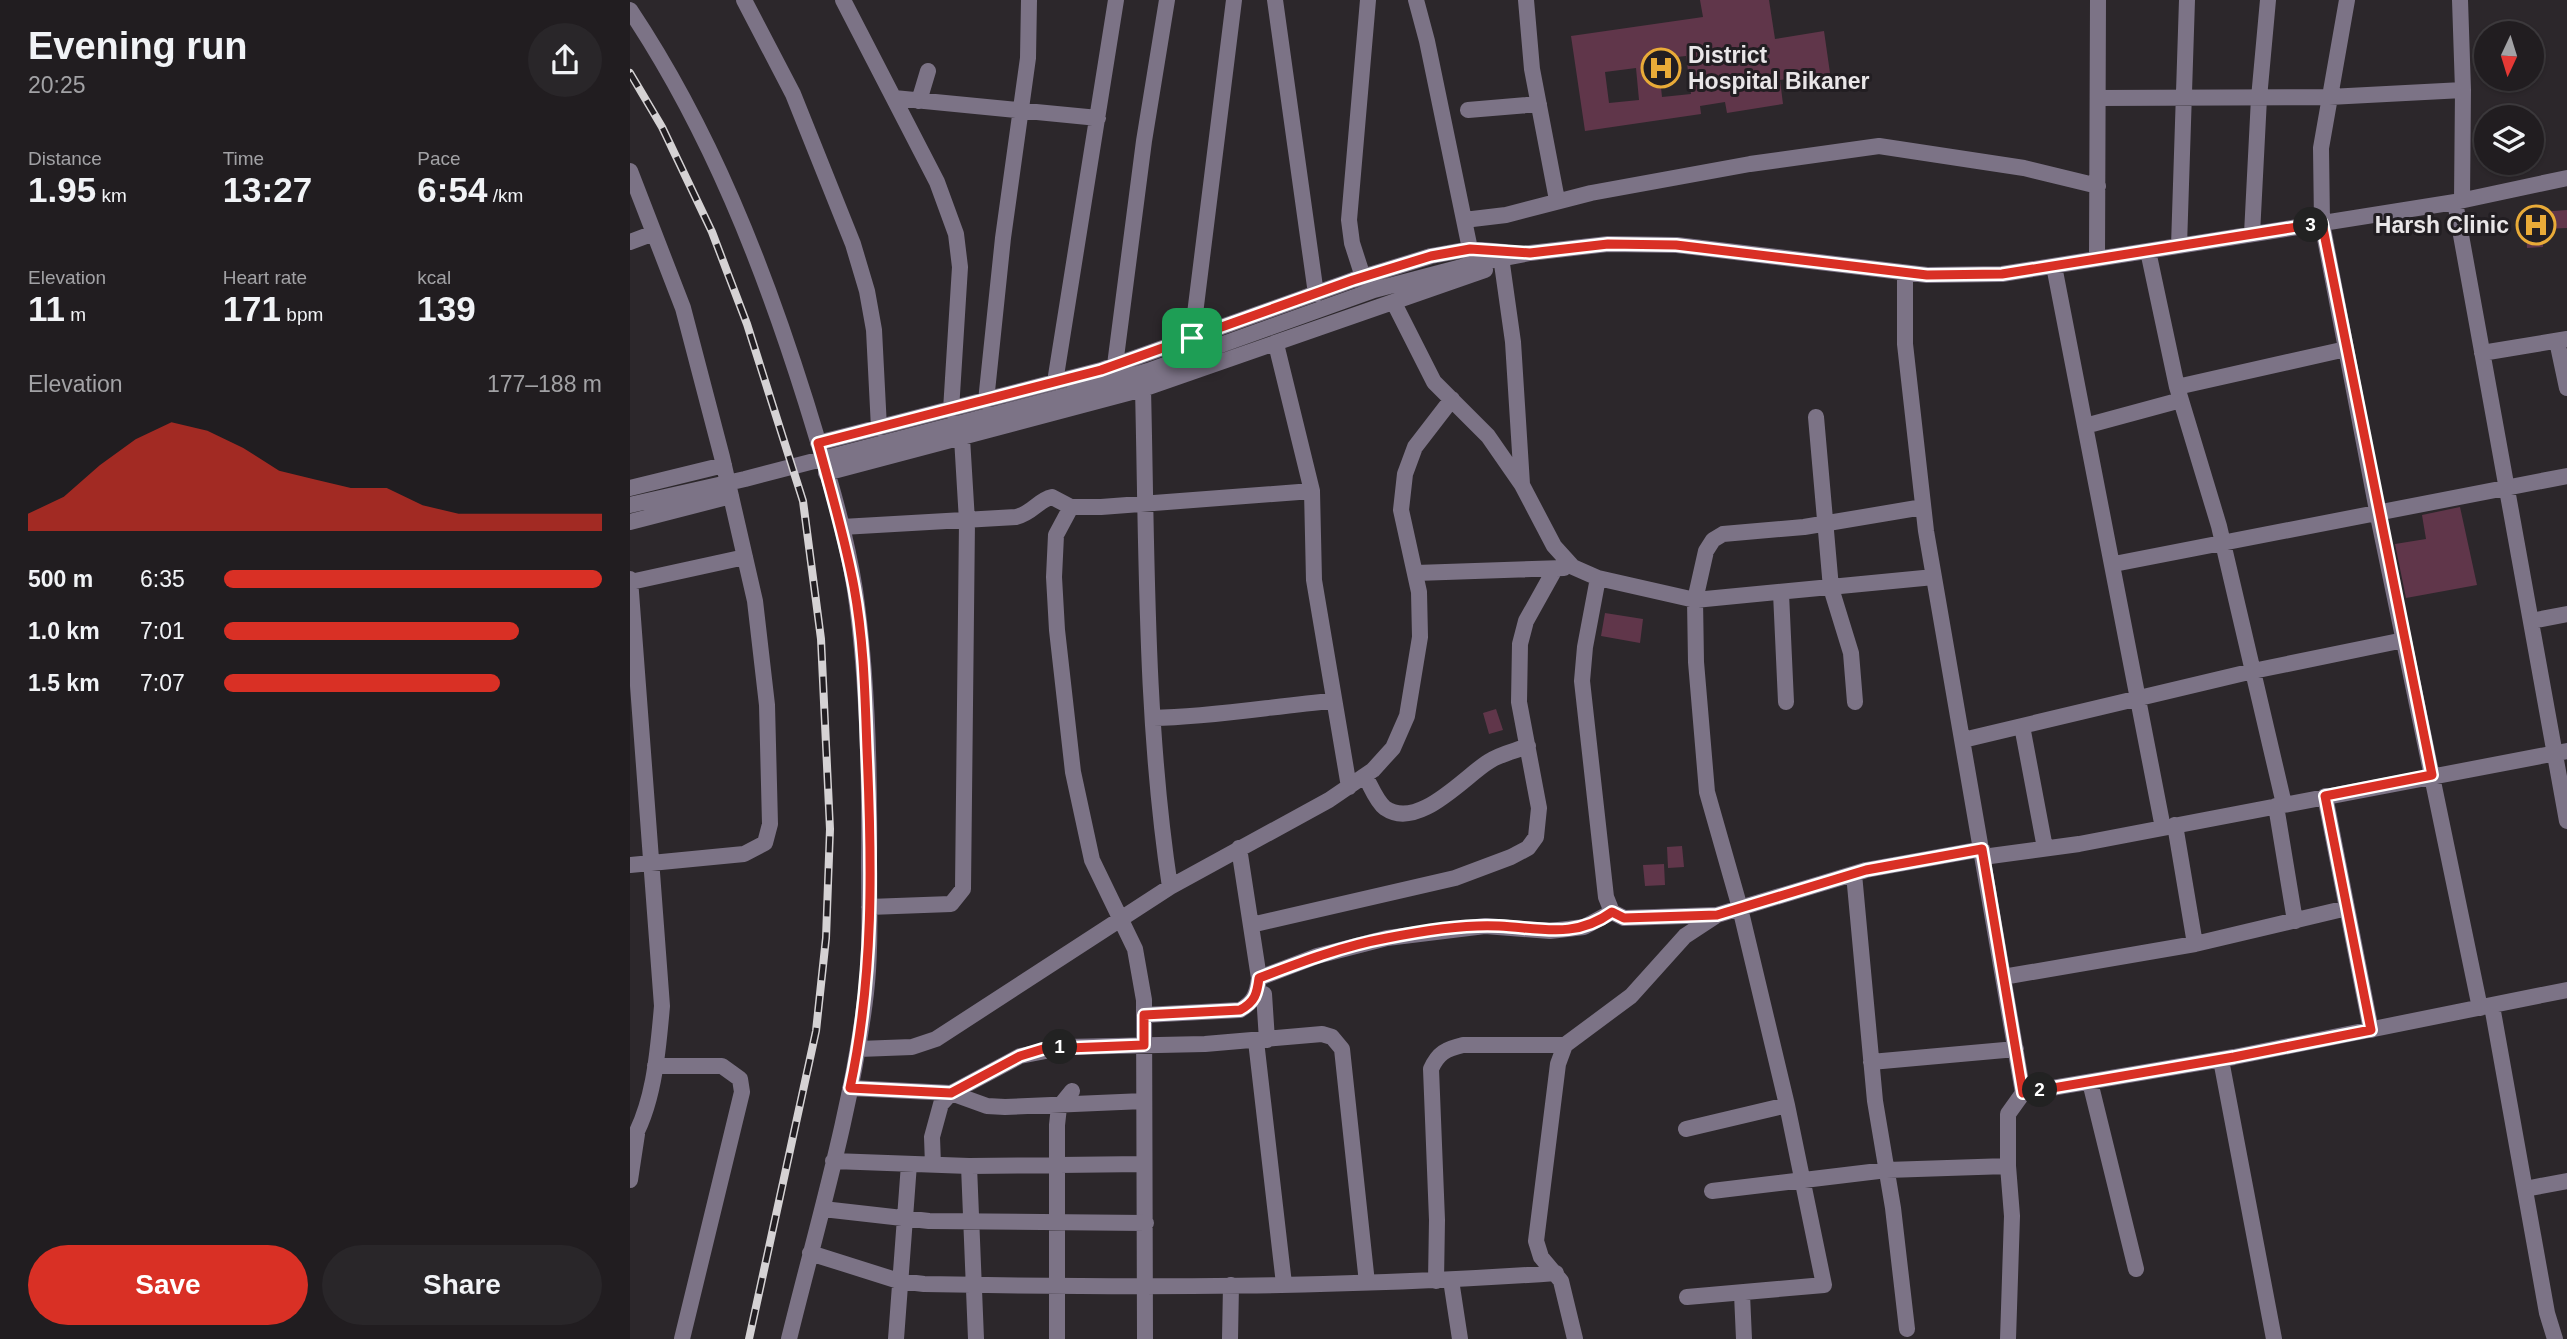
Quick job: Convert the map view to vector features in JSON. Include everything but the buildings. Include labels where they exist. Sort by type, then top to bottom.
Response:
[{"type":"street","points":[[744,0],[793,94],[852,244],[867,291],[874,330],[879,428]]},
{"type":"street","points":[[844,0],[937,183],[956,234],[960,267],[951,410]]},
{"type":"street","points":[[986,401],[1003,237],[1028,58],[1029,0]]},
{"type":"street","points":[[1055,382],[1116,0]]},
{"type":"street","points":[[1115,365],[1144,141],[1167,0]]},
{"type":"street","points":[[1192,338],[1234,0]]},
{"type":"street","points":[[1275,0],[1316,293]]},
{"type":"street","points":[[1368,0],[1349,220],[1352,243],[1369,284]]},
{"type":"street","points":[[1416,0],[1470,249]]},
{"type":"street","points":[[1526,0],[1539,104],[1557,200]]},
{"type":"street","points":[[2097,259],[2098,0]]},
{"type":"street","points":[[2179,246],[2186,100],[2187,0]]},
{"type":"street","points":[[2252,234],[2259,98],[2268,0]]},
{"type":"street","points":[[2347,0],[2320,160],[2322,223],[2432,775],[2486,1007],[2525,1189],[2547,1313],[2555,1339]]},
{"type":"street","points":[[2460,0],[2462,90],[2458,201],[2482,353],[2531,621],[2561,752],[2567,821]]},
{"type":"street","points":[[630,10],[667,66],[721,172],[786,339],[842,527],[855,589],[863,667],[870,813],[867,988],[859,1049],[789,1339]]},
{"type":"street","points":[[919,101],[928,71]]},
{"type":"street","points":[[2098,98],[2186,100],[2329,97],[2462,90]]},
{"type":"street","points":[[894,98],[1098,118]]},
{"type":"street","points":[[1468,110],[1539,104]]},
{"type":"street","points":[[1464,220],[1527,211],[1557,200],[1750,164],[1880,146],[2024,168],[2098,186]]},
{"type":"street","points":[[630,171],[682,308],[724,465],[755,601],[767,705],[769,835],[759,849],[744,854],[630,865]]},
{"type":"street","points":[[818,443],[1115,365],[1316,293],[1530,253],[1608,244],[1676,245],[1905,272],[2002,274],[2458,201],[2567,178]]},
{"type":"street","points":[[630,242],[654,233]]},
{"type":"street","points":[[630,505],[745,479],[1069,395],[1148,370],[1369,284],[1431,256],[1470,249],[1530,253]]},
{"type":"street","points":[[2148,251],[2179,394],[2223,541],[2253,671],[2280,805],[2295,921]]},
{"type":"street","points":[[826,473],[1143,389],[1530,253]]},
{"type":"street","points":[[1502,264],[1513,342],[1522,485]]},
{"type":"street","points":[[2054,266],[2140,698],[2195,944]]},
{"type":"street","points":[[1905,272],[1905,344],[1923,507],[2023,1093],[2008,1114],[2012,1216],[2008,1339]]},
{"type":"street","points":[[1394,303],[1424,368],[1488,436],[1522,485],[1554,547],[1573,567],[1598,578],[1695,600],[1934,577]]},
{"type":"street","points":[[2482,353],[2562,340],[2567,388]]},
{"type":"street","points":[[1276,344],[1312,491],[1314,580],[1349,787]]},
{"type":"street","points":[[2085,426],[2179,394],[2346,349]]},
{"type":"street","points":[[1143,389],[1144,503],[1153,718],[1170,887]]},
{"type":"street","points":[[859,1049],[912,1047],[936,1039],[1170,887],[1349,787],[1365,776],[1393,748],[1407,716],[1420,637],[1419,592],[1401,510],[1405,474],[1415,447],[1426,429],[1452,399]]},
{"type":"street","points":[[1816,417],[1831,588],[1851,653],[1856,702]]},
{"type":"street","points":[[869,907],[951,904],[963,889],[966,843],[963,755],[967,521],[962,438]]},
{"type":"street","points":[[630,488],[724,465]]},
{"type":"street","points":[[2114,564],[2567,476]]},
{"type":"street","points":[[842,527],[967,521],[1027,514],[1041,501],[1052,497],[1071,507],[1312,491]]},
{"type":"street","points":[[630,522],[731,496]]},
{"type":"street","points":[[1071,507],[1056,535],[1054,577],[1056,630],[1073,772],[1092,860],[1135,949],[1144,1015],[1145,1339]]},
{"type":"street","points":[[1687,1297],[1824,1285],[1787,1104],[1740,908],[1707,792],[1696,662],[1695,600],[1706,551],[1713,540],[1723,534],[1824,524],[1923,507]]},
{"type":"street","points":[[630,1180],[634,1139],[655,1066],[662,1006],[630,580],[745,557]]},
{"type":"street","points":[[1416,573],[1573,567]]},
{"type":"street","points":[[1251,925],[1455,878],[1528,848],[1536,837],[1539,808],[1519,702],[1520,644],[1527,621],[1556,569]]},
{"type":"street","points":[[1598,578],[1585,647],[1582,681],[1604,881],[1612,912],[1624,918],[1717,915],[1854,874],[1982,853],[2045,848],[2561,752]]},
{"type":"street","points":[[1781,593],[1786,702]]},
{"type":"street","points":[[2531,621],[2567,614]]},
{"type":"street","points":[[1963,740],[2253,671],[2404,640]]},
{"type":"street","points":[[1153,718],[1208,717],[1257,708],[1333,701]]},
{"type":"street","points":[[2022,726],[2045,848]]},
{"type":"street","points":[[1365,776],[1384,807],[1408,812],[1425,808],[1443,798],[1489,761],[1528,746]]},
{"type":"street","points":[[2325,796],[2371,1030]]},
{"type":"street","points":[[1239,848],[1261,986],[1261,1040],[1284,1284]]},
{"type":"street","points":[[1854,874],[1871,1062],[1907,1329]]},
{"type":"street","points":[[2003,977],[2195,944],[2347,908]]},
{"type":"street","points":[[1144,1015],[1240,1010],[1251,1004],[1261,986],[1317,956],[1387,938],[1485,926],[1550,931],[1584,927],[1612,912]]},
{"type":"street","points":[[1575,1339],[1556,1273],[1537,1248],[1536,1231],[1558,1064],[1565,1045],[1631,996],[1685,936],[1717,915]]},
{"type":"street","points":[[2023,1093],[2221,1059],[2567,990]]},
{"type":"street","points":[[933,1165],[932,1136],[941,1104],[951,1093],[1020,1056],[1043,1049],[1261,1040],[1322,1034],[1332,1037],[1342,1049],[1367,1283]]},
{"type":"street","points":[[1460,1339],[1443,1281],[1437,1220],[1431,1069],[1436,1056],[1448,1048],[1463,1045],[1565,1045]]},
{"type":"street","points":[[1871,1062],[2016,1049]]},
{"type":"street","points":[[2221,1059],[2274,1339]]},
{"type":"street","points":[[655,1066],[722,1066],[740,1079],[742,1093],[682,1339]]},
{"type":"street","points":[[2090,1082],[2136,1269]]},
{"type":"street","points":[[850,1088],[951,1093],[987,1106],[1144,1101]]},
{"type":"street","points":[[1057,1339],[1056,1165],[1060,1105],[1072,1091]]},
{"type":"street","points":[[1686,1129],[1787,1104]]},
{"type":"street","points":[[833,1161],[969,1166],[1144,1164]]},
{"type":"street","points":[[896,1339],[898,1281],[909,1164]]},
{"type":"street","points":[[969,1166],[976,1339]]},
{"type":"street","points":[[1712,1191],[1887,1170],[2008,1166]]},
{"type":"street","points":[[2525,1189],[2567,1181]]},
{"type":"street","points":[[822,1209],[904,1220],[973,1223],[1146,1223]]},
{"type":"street","points":[[810,1253],[898,1281],[975,1285],[1367,1283],[1556,1273]]},
{"type":"street","points":[[1230,1339],[1231,1285]]},
{"type":"street","points":[[1742,1294],[1744,1339]]},
{"type":"railway","points":[[630,73],[662,127],[712,232],[747,324],[803,501],[821,639],[830,829],[826,938],[816,1031],[749,1339]]},
{"type":"place","name":"District Hospital Bikaner","points":[[1661,68]]},
{"type":"place","name":"Harsh Clinic","points":[[2536,225]]},
{"type":"route","points":[[2322,223],[2432,775],[2325,796],[2371,1030],[2234,1057],[2023,1093],[1982,849],[1866,870],[1717,915],[1624,918],[1612,912],[1584,927],[1550,931],[1485,926],[1387,938],[1317,956],[1259,978],[1257,994],[1251,1004],[1240,1010],[1144,1015],[1144,1045],[1043,1049],[991,1069],[951,1093],[850,1088],[859,1049],[867,988],[870,813],[863,667],[855,589],[842,527],[818,443],[1101,370],[1192,338],[1353,280],[1431,256],[1470,249],[1530,253],[1608,244],[1676,245],[1927,275],[2002,274],[2322,223]]}]
